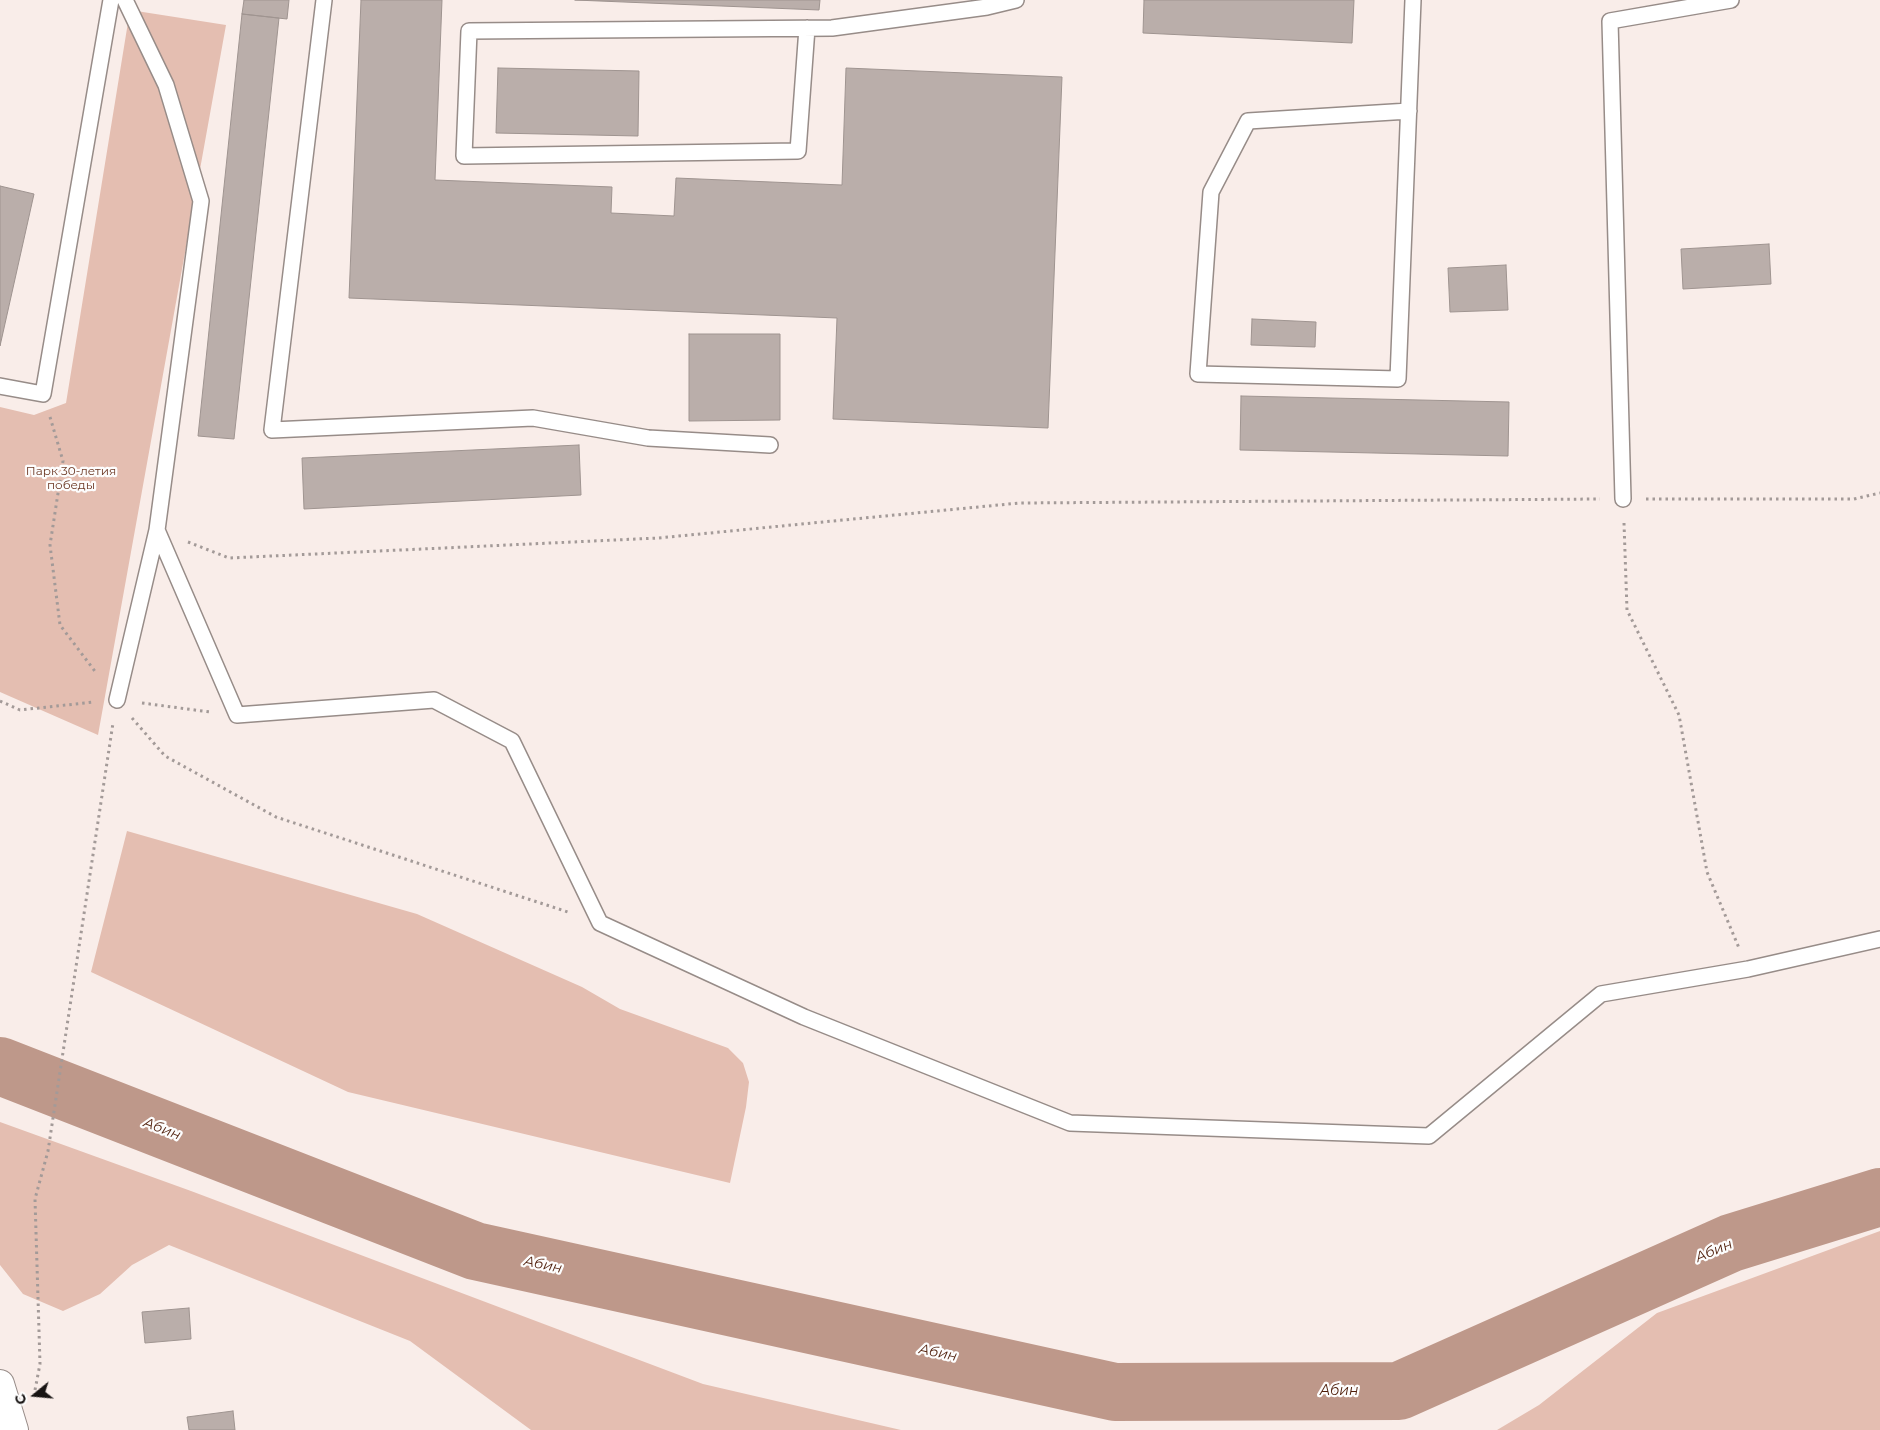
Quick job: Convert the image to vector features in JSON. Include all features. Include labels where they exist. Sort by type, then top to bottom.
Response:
[{"type":"street","points":[[0,1384],[14,1430]]},
{"type":"lane","points":[[0,386],[43,394],[111,0]]},
{"type":"lane","points":[[116,700],[158,530],[201,201],[166,85],[125,0]]},
{"type":"lane","points":[[324,0],[272,430],[533,418],[648,438],[770,445]]},
{"type":"lane","points":[[808,28],[798,151],[464,156],[469,31],[808,28],[832,28],[963,5],[1016,0]]},
{"type":"lane","points":[[1409,111],[1248,121],[1211,192],[1198,374],[1398,379],[1409,111],[1413,0]]},
{"type":"lane","points":[[1623,498],[1610,21],[1731,0]]},
{"type":"lane","points":[[158,530],[237,715],[434,700],[512,741],[600,923],[804,1017],[1070,1123],[1429,1136],[1601,994],[1748,969],[1880,939]]},
{"type":"path","points":[[158,530],[229,558],[658,538],[1019,502],[1623,498],[1854,499],[1880,493]]},
{"type":"path","points":[[1623,498],[1627,610],[1679,715],[1707,872],[1748,969]]},
{"type":"path","points":[[0,701],[20,710],[116,700],[237,715]]},
{"type":"path","points":[[34,1392],[40,1364],[36,1199],[48,1151],[116,700]]},
{"type":"green space","name":"Парк 30-летия победы","points":[[130,10],[226,25],[98,735],[0,692],[0,407],[34,415],[66,403]]},
{"type":"green space","points":[[127,831],[417,914],[582,987],[620,1009],[728,1048],[743,1063],[749,1082],[746,1107],[730,1183],[348,1092],[91,972]]},
{"type":"green space","points":[[0,1122],[191,1191],[703,1384],[901,1430],[531,1430],[410,1341],[169,1245],[132,1265],[100,1294],[63,1311],[23,1294],[0,1265]]},
{"type":"green space","points":[[1880,1231],[1880,1430],[1497,1430],[1539,1405],[1657,1313]]},
{"type":"building","points":[[244,0],[289,0],[287,19],[242,14]]},
{"type":"building","points":[[361,0],[442,0],[435,180],[612,187],[611,213],[674,216],[676,178],[842,185],[846,68],[1062,77],[1048,428],[833,419],[837,318],[349,298]]},
{"type":"building","points":[[575,0],[820,0],[819,10]]},
{"type":"building","points":[[1144,0],[1354,0],[1352,43],[1143,33]]},
{"type":"building","points":[[242,14],[279,18],[234,439],[198,436]]},
{"type":"building","points":[[498,68],[639,71],[638,136],[496,133]]},
{"type":"building","points":[[0,186],[34,194],[0,346]]},
{"type":"building","points":[[1769,244],[1771,284],[1683,289],[1681,249]]},
{"type":"building","points":[[1506,265],[1508,310],[1450,312],[1448,268]]},
{"type":"building","points":[[1252,319],[1316,322],[1315,347],[1251,345]]},
{"type":"building","points":[[689,334],[780,334],[780,420],[689,421]]},
{"type":"building","points":[[1241,396],[1509,402],[1508,456],[1240,450]]},
{"type":"building","points":[[579,445],[581,495],[304,509],[302,458]]},
{"type":"building","points":[[189,1308],[191,1339],[145,1343],[142,1312]]},
{"type":"building","points":[[233,1411],[235,1430],[189,1430],[187,1417]]},
{"type":"waterway","name":"Абин","points":[[0,1066],[475,1251],[1115,1392],[1399,1391],[1731,1243],[1880,1197]]}]
